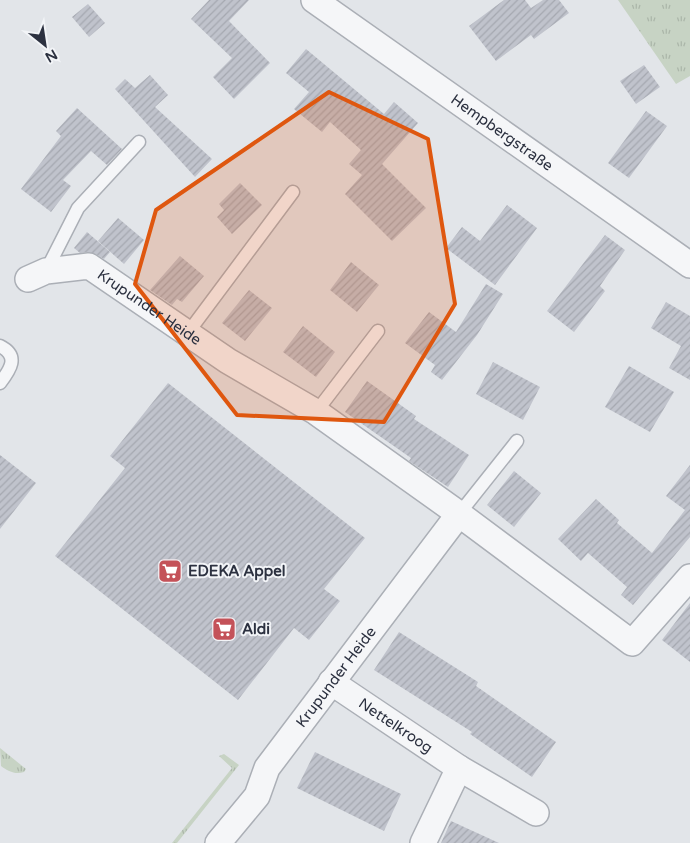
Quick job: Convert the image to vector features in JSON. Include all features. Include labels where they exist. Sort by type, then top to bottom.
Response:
[{"type":"street","name":"Hempbergstraße","points":[[314,0],[690,265]]},
{"type":"street","name":"Krupunder Heide","points":[[37,275],[89,266],[228,362],[316,412],[459,514],[632,643],[690,577]]},
{"type":"street","name":"Krupunder Heide","points":[[218,843],[257,796],[267,768],[459,514]]},
{"type":"street","name":"Nettelkroog","points":[[331,682],[459,768],[536,813]]},
{"type":"street","points":[[423,843],[459,768]]},
{"type":"lane","points":[[37,275],[78,208],[138,142]]},
{"type":"lane","points":[[187,334],[293,192]]},
{"type":"lane","points":[[316,412],[378,331]]},
{"type":"lane","points":[[0,346],[6,349],[12,360],[11,368],[0,383]]},
{"type":"lane","name":"Krupunder Heide","points":[[459,514],[518,440]]},
{"type":"highlighted area","points":[[329,92],[428,139],[455,304],[384,422],[237,415],[135,284],[156,210]]},
{"type":"green space","points":[[618,0],[690,0],[690,76],[676,84]]},
{"type":"green space","points":[[0,748],[26,769],[24,772],[12,772],[1,766]]},
{"type":"green space","points":[[224,754],[239,765],[177,843],[172,843],[232,768],[219,756]]},
{"type":"building","points":[[209,0],[249,0],[229,21],[270,63],[234,99],[213,77],[232,58],[191,19]]},
{"type":"building","points":[[504,0],[525,0],[531,8],[543,0],[559,0],[569,13],[534,39],[531,35],[496,61],[469,26]]},
{"type":"building","points":[[88,4],[105,23],[89,37],[72,17]]},
{"type":"building","points":[[306,49],[384,114],[394,102],[418,123],[382,164],[426,208],[392,241],[345,194],[362,175],[349,164],[361,150],[330,122],[322,132],[294,109],[309,92],[286,73]]},
{"type":"building","points":[[644,65],[660,87],[636,104],[620,81]]},
{"type":"building","points":[[150,75],[168,95],[155,107],[212,159],[195,177],[115,89],[125,79],[135,88]]},
{"type":"building","points":[[77,108],[122,149],[107,165],[91,151],[63,180],[71,186],[51,212],[21,189],[61,136],[56,131]]},
{"type":"building","points":[[646,111],[667,126],[629,178],[608,163]]},
{"type":"building","points":[[240,183],[262,205],[232,234],[217,217],[224,210],[219,204]]},
{"type":"building","points":[[507,205],[537,228],[495,285],[446,248],[462,227],[480,241]]},
{"type":"building","points":[[118,218],[144,240],[124,264],[98,241]]},
{"type":"building","points":[[87,232],[110,252],[104,259],[88,252],[80,253],[74,248]]},
{"type":"building","points":[[605,235],[625,250],[600,286],[605,291],[574,332],[547,311]]},
{"type":"building","points":[[180,256],[204,276],[182,302],[177,299],[172,305],[150,290]]},
{"type":"building","points":[[351,262],[379,285],[357,312],[330,290]]},
{"type":"building","points":[[486,284],[503,294],[477,335],[442,380],[431,372],[435,365],[405,343],[429,312],[456,332]]},
{"type":"building","points":[[249,290],[272,308],[245,341],[222,323]]},
{"type":"building","points":[[666,302],[690,316],[690,380],[669,368],[681,346],[651,328]]},
{"type":"building","points":[[303,326],[335,352],[316,377],[283,352]]},
{"type":"building","points":[[493,362],[540,387],[523,420],[476,394]]},
{"type":"building","points":[[629,366],[674,392],[650,432],[605,407]]},
{"type":"building","points":[[367,381],[416,416],[414,419],[469,455],[448,487],[409,461],[411,458],[345,412]]},
{"type":"building","points":[[168,383],[365,538],[324,589],[340,601],[309,640],[294,628],[238,700],[55,556],[125,468],[110,456]]},
{"type":"building","points":[[0,455],[36,483],[0,529]]},
{"type":"building","points":[[690,465],[690,537],[633,605],[621,595],[627,587],[588,553],[581,561],[558,539],[596,499],[619,520],[617,523],[652,553],[685,510],[666,496]]},
{"type":"building","points":[[514,471],[541,493],[514,527],[487,505]]},
{"type":"building","points":[[690,603],[690,662],[662,640]]},
{"type":"building","points":[[399,632],[478,682],[476,686],[556,742],[532,777],[470,734],[472,732],[374,670]]},
{"type":"building","points":[[315,752],[401,794],[384,831],[297,788]]},
{"type":"building","points":[[451,821],[499,843],[441,843]]},
{"type":"place","name":"EDEKA Appel","points":[[170,571]]},
{"type":"place","name":"Aldi","points":[[224,629]]}]
